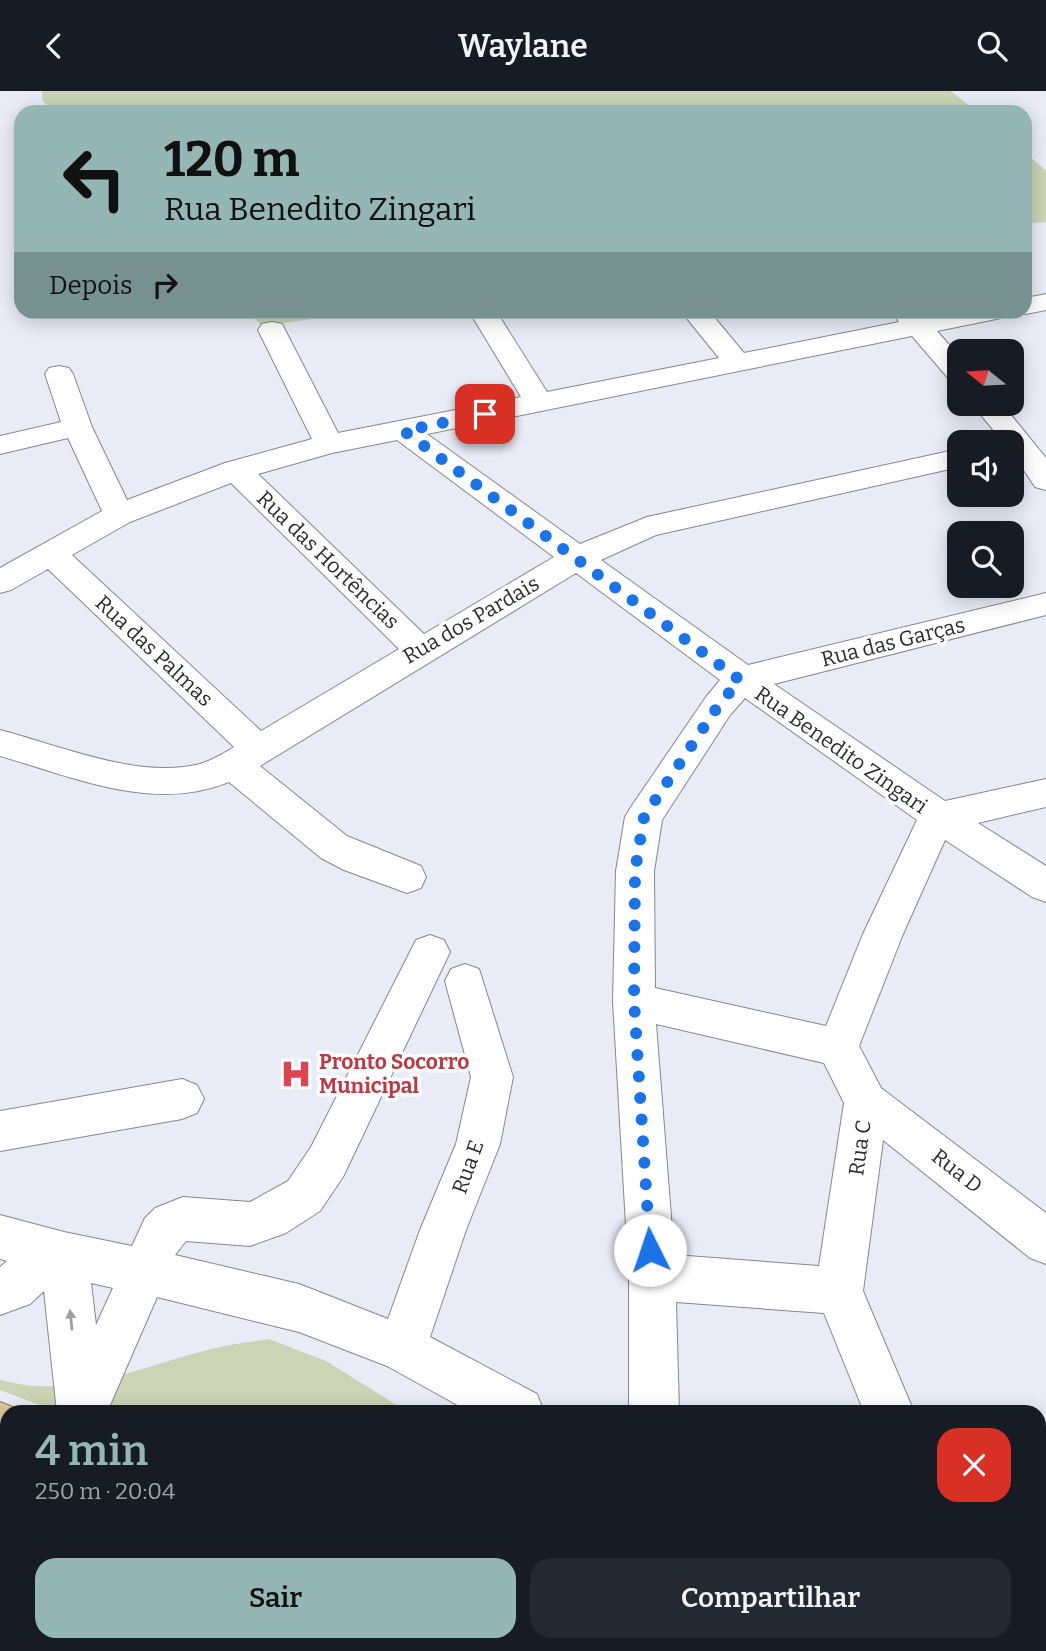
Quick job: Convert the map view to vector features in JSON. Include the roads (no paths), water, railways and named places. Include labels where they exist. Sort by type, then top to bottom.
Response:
[{"type":"street","points":[[487,319],[539,402]]},
{"type":"street","points":[[701,319],[738,363]]},
{"type":"street","points":[[0,582],[119,515],[236,470],[329,444],[738,363],[911,319],[947,360]]},
{"type":"street","points":[[272,330],[329,444]]},
{"type":"street","points":[[59,374],[78,427],[119,515]]},
{"type":"street","points":[[0,445],[78,427]]},
{"type":"street","name":"Rua Benedito Zingari","points":[[404,431],[740,680],[937,817],[1046,886]]},
{"type":"street","points":[[1024,454],[1046,480]]},
{"type":"street","name":"Rua dos Pardais","points":[[0,743],[123,776],[164,781],[201,778],[245,757],[420,649],[577,558],[647,527],[947,461]]},
{"type":"street","name":"Rua das Hortências","points":[[236,470],[420,649]]},
{"type":"street","name":"Rua das Palmas","points":[[51,554],[334,847],[407,877]]},
{"type":"street","name":"Rua das Garças","points":[[740,680],[1046,604]]},
{"type":"street","points":[[654,1405],[652,1277],[634,1001],[635,871],[644,817],[718,706],[740,680]]},
{"type":"street","points":[[634,1001],[838,1047],[883,934],[937,817],[1046,793]]},
{"type":"street","points":[[85,1405],[162,1234],[171,1224],[183,1219],[250,1224],[270,1217],[304,1196],[327,1162],[430,952]]},
{"type":"street","name":"Rua E","points":[[402,1347],[443,1230],[478,1144],[492,1077],[465,981]]},
{"type":"street","name":"Rua C","points":[[838,1047],[866,1102],[839,1290]]},
{"type":"street","points":[[0,1131],[181,1099]]},
{"type":"street","name":"Rua D","points":[[866,1102],[962,1174],[1046,1242]]},
{"type":"street","points":[[0,1237],[59,1254],[217,1287],[299,1308],[402,1347],[506,1405]]},
{"type":"street","points":[[0,1292],[13,1287],[59,1254]]},
{"type":"street","points":[[59,1254],[81,1405]]},
{"type":"street","points":[[652,1277],[839,1290],[886,1405]]},
{"type":"place","name":"Pronto Socorro Municipal","points":[[296,1074]]}]
